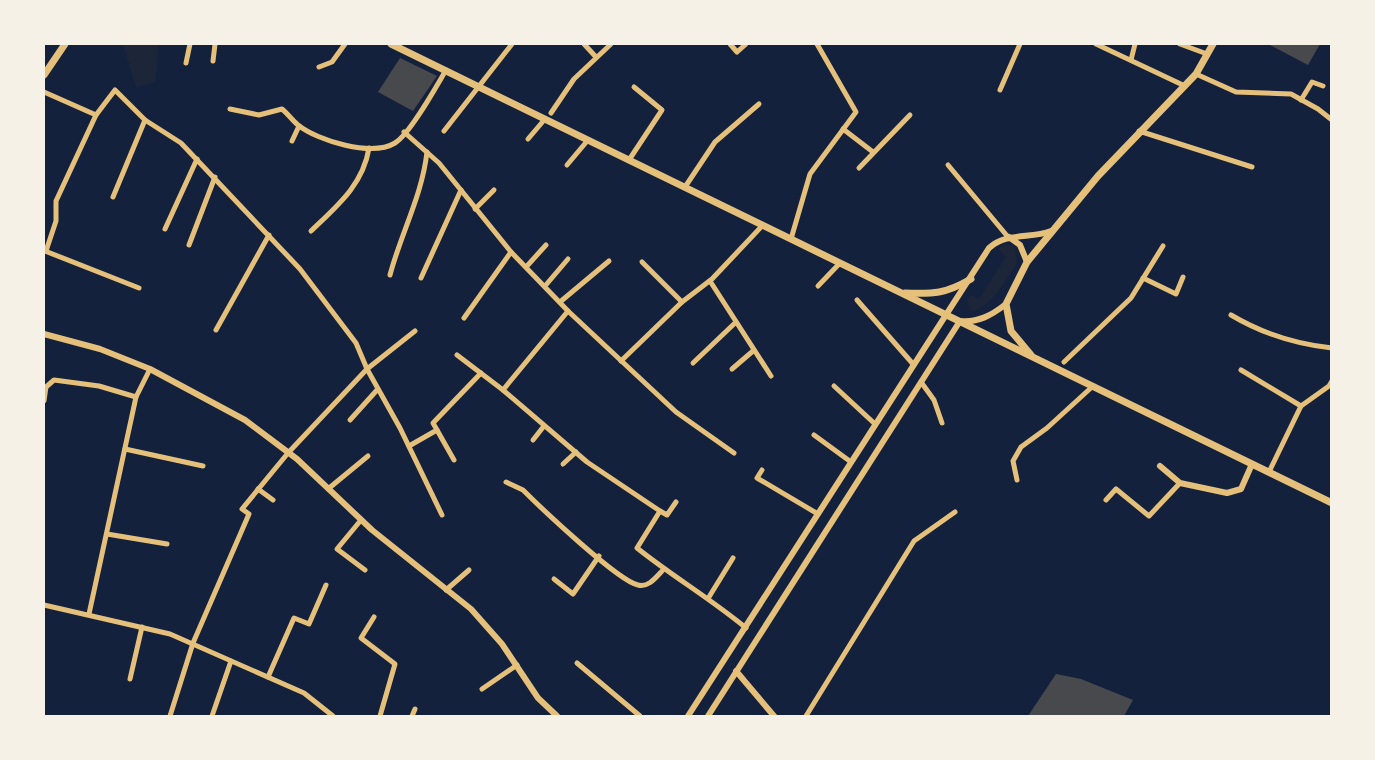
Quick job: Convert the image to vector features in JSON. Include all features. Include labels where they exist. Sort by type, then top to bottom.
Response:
[{"type":"main road","points":[[44,75],[65,44]]},
{"type":"main road","points":[[390,44],[1332,503]]},
{"type":"main road","points":[[1033,357],[1011,331],[1006,304],[1027,262],[1138,131],[1196,74],[1213,44]]},
{"type":"main road","points":[[901,293],[938,294],[950,291],[971,279]]},
{"type":"street","points":[[186,63],[190,44]]},
{"type":"street","points":[[213,61],[215,44]]},
{"type":"street","points":[[318,67],[332,62],[345,44]]},
{"type":"street","points":[[444,131],[512,44]]},
{"type":"street","points":[[584,44],[596,57]]},
{"type":"street","points":[[551,113],[574,79],[611,44]]},
{"type":"street","points":[[730,44],[737,52],[746,44]]},
{"type":"street","points":[[791,239],[810,174],[856,112],[816,44]]},
{"type":"street","points":[[1000,90],[1020,44]]},
{"type":"street","points":[[1096,44],[1185,86]]},
{"type":"street","points":[[1131,60],[1135,44]]},
{"type":"street","points":[[1180,44],[1207,54]]},
{"type":"street","points":[[230,109],[259,115],[282,109],[299,126],[334,143],[358,149],[369,148],[395,143],[446,70]]},
{"type":"street","points":[[1196,74],[1236,92],[1291,94],[1332,120]]},
{"type":"street","points":[[1301,100],[1312,82],[1323,86]]},
{"type":"street","points":[[629,160],[662,110],[634,87]]},
{"type":"street","points":[[139,288],[45,250],[56,221],[56,201],[96,115],[115,90],[145,120],[181,143],[300,268],[356,343],[377,390],[409,446],[442,515]]},
{"type":"street","points":[[44,92],[96,115]]},
{"type":"street","points":[[685,188],[715,142],[759,104]]},
{"type":"street","points":[[859,168],[910,115]]},
{"type":"street","points":[[528,139],[545,119]]},
{"type":"street","points":[[113,197],[145,120]]},
{"type":"street","points":[[292,141],[299,126]]},
{"type":"street","points":[[843,129],[873,152]]},
{"type":"street","points":[[1138,131],[1252,167]]},
{"type":"street","points":[[404,132],[427,152],[511,252],[568,311],[676,412],[734,453]]},
{"type":"street","points":[[567,165],[588,140]]},
{"type":"street","points":[[310,231],[357,182],[366,167],[369,148]]},
{"type":"street","points":[[390,275],[405,227],[417,201],[427,152]]},
{"type":"street","points":[[165,229],[197,159]]},
{"type":"street","points":[[948,165],[1008,237],[1020,245],[1027,262]]},
{"type":"street","points":[[189,245],[215,177]]},
{"type":"street","points":[[421,278],[461,190]]},
{"type":"street","points":[[476,209],[494,190]]},
{"type":"street","points":[[621,361],[682,302],[710,280],[763,225]]},
{"type":"street","points":[[688,717],[989,248],[999,239],[1035,237],[1051,231]]},
{"type":"street","points":[[216,330],[269,235]]},
{"type":"street","points":[[527,266],[546,245]]},
{"type":"street","points":[[1064,362],[1131,298],[1163,246]]},
{"type":"street","points":[[464,318],[511,252]]},
{"type":"street","points":[[545,286],[568,259]]},
{"type":"street","points":[[560,302],[609,261]]},
{"type":"street","points":[[642,262],[682,302]]},
{"type":"street","points":[[818,286],[840,263]]},
{"type":"street","points":[[1143,278],[1176,294],[1183,277]]},
{"type":"street","points":[[710,280],[771,376]]},
{"type":"street","points":[[857,300],[913,364]]},
{"type":"street","points":[[708,717],[960,321],[971,322],[984,319],[1006,304]]},
{"type":"street","points":[[503,390],[568,311]]},
{"type":"street","points":[[1231,315],[1258,330],[1299,344],[1332,348]]},
{"type":"street","points":[[693,363],[736,322]]},
{"type":"street","points":[[170,716],[193,643],[249,514],[242,509],[288,453],[367,369],[415,331]]},
{"type":"street","points":[[44,334],[100,349],[150,369],[245,420],[288,453],[361,520],[471,609],[517,665],[538,698],[557,717]]},
{"type":"street","points":[[732,369],[753,351]]},
{"type":"street","points":[[457,355],[503,390],[576,452],[660,511],[667,515],[676,502]]},
{"type":"street","points":[[89,614],[136,397],[150,369]]},
{"type":"street","points":[[1241,370],[1302,406]]},
{"type":"street","points":[[454,460],[433,423],[481,373]]},
{"type":"street","points":[[44,401],[45,387],[54,380],[99,386],[136,397]]},
{"type":"street","points":[[1269,472],[1302,406],[1329,386],[1332,381]]},
{"type":"street","points":[[921,382],[934,400],[942,423]]},
{"type":"street","points":[[834,386],[875,424]]},
{"type":"street","points":[[1017,480],[1013,461],[1021,447],[1047,428],[1093,386]]},
{"type":"street","points":[[350,420],[377,390]]},
{"type":"street","points":[[533,440],[544,426]]},
{"type":"street","points":[[409,446],[437,430]]},
{"type":"street","points":[[814,435],[851,462]]},
{"type":"street","points":[[125,449],[203,466]]},
{"type":"street","points":[[563,464],[576,452]]},
{"type":"street","points":[[328,489],[368,456]]},
{"type":"street","points":[[1160,466],[1180,483],[1227,493],[1241,489],[1252,464]]},
{"type":"street","points":[[762,470],[757,478],[818,514]]},
{"type":"street","points":[[506,482],[523,490],[599,556],[617,575],[638,586],[649,584],[664,569]]},
{"type":"street","points":[[1106,500],[1116,489],[1149,516],[1180,483]]},
{"type":"street","points":[[258,489],[273,500]]},
{"type":"street","points":[[660,511],[637,548],[664,569],[709,597],[746,628]]},
{"type":"street","points":[[806,717],[914,542],[955,512]]},
{"type":"street","points":[[361,520],[337,549],[365,570]]},
{"type":"street","points":[[107,534],[167,544]]},
{"type":"street","points":[[554,579],[573,594],[599,556]]},
{"type":"street","points":[[709,597],[733,558]]},
{"type":"street","points":[[446,590],[469,570]]},
{"type":"street","points":[[268,677],[294,618],[309,624],[326,585]]},
{"type":"street","points":[[44,604],[142,627],[193,643],[304,693],[333,717]]},
{"type":"street","points":[[374,617],[361,638],[395,664],[380,717]]},
{"type":"street","points":[[130,679],[142,627]]},
{"type":"street","points":[[212,717],[231,661]]},
{"type":"street","points":[[577,663],[640,717]]},
{"type":"street","points":[[482,689],[517,665]]},
{"type":"street","points":[[736,671],[774,717]]},
{"type":"street","points":[[412,717],[415,709]]},
{"type":"shaded area","points":[[123,44],[159,44],[155,82],[136,87]]},
{"type":"shaded area","points":[[1005,244],[1015,247],[1017,263],[992,299],[971,311],[967,301],[971,295],[979,299],[1006,257],[998,249]]},
{"type":"building","points":[[1268,44],[1320,44],[1308,65]]},
{"type":"building","points":[[400,58],[437,76],[413,111],[378,92]]},
{"type":"building","points":[[1056,674],[1081,679],[1133,700],[1124,716],[1028,716]]}]
